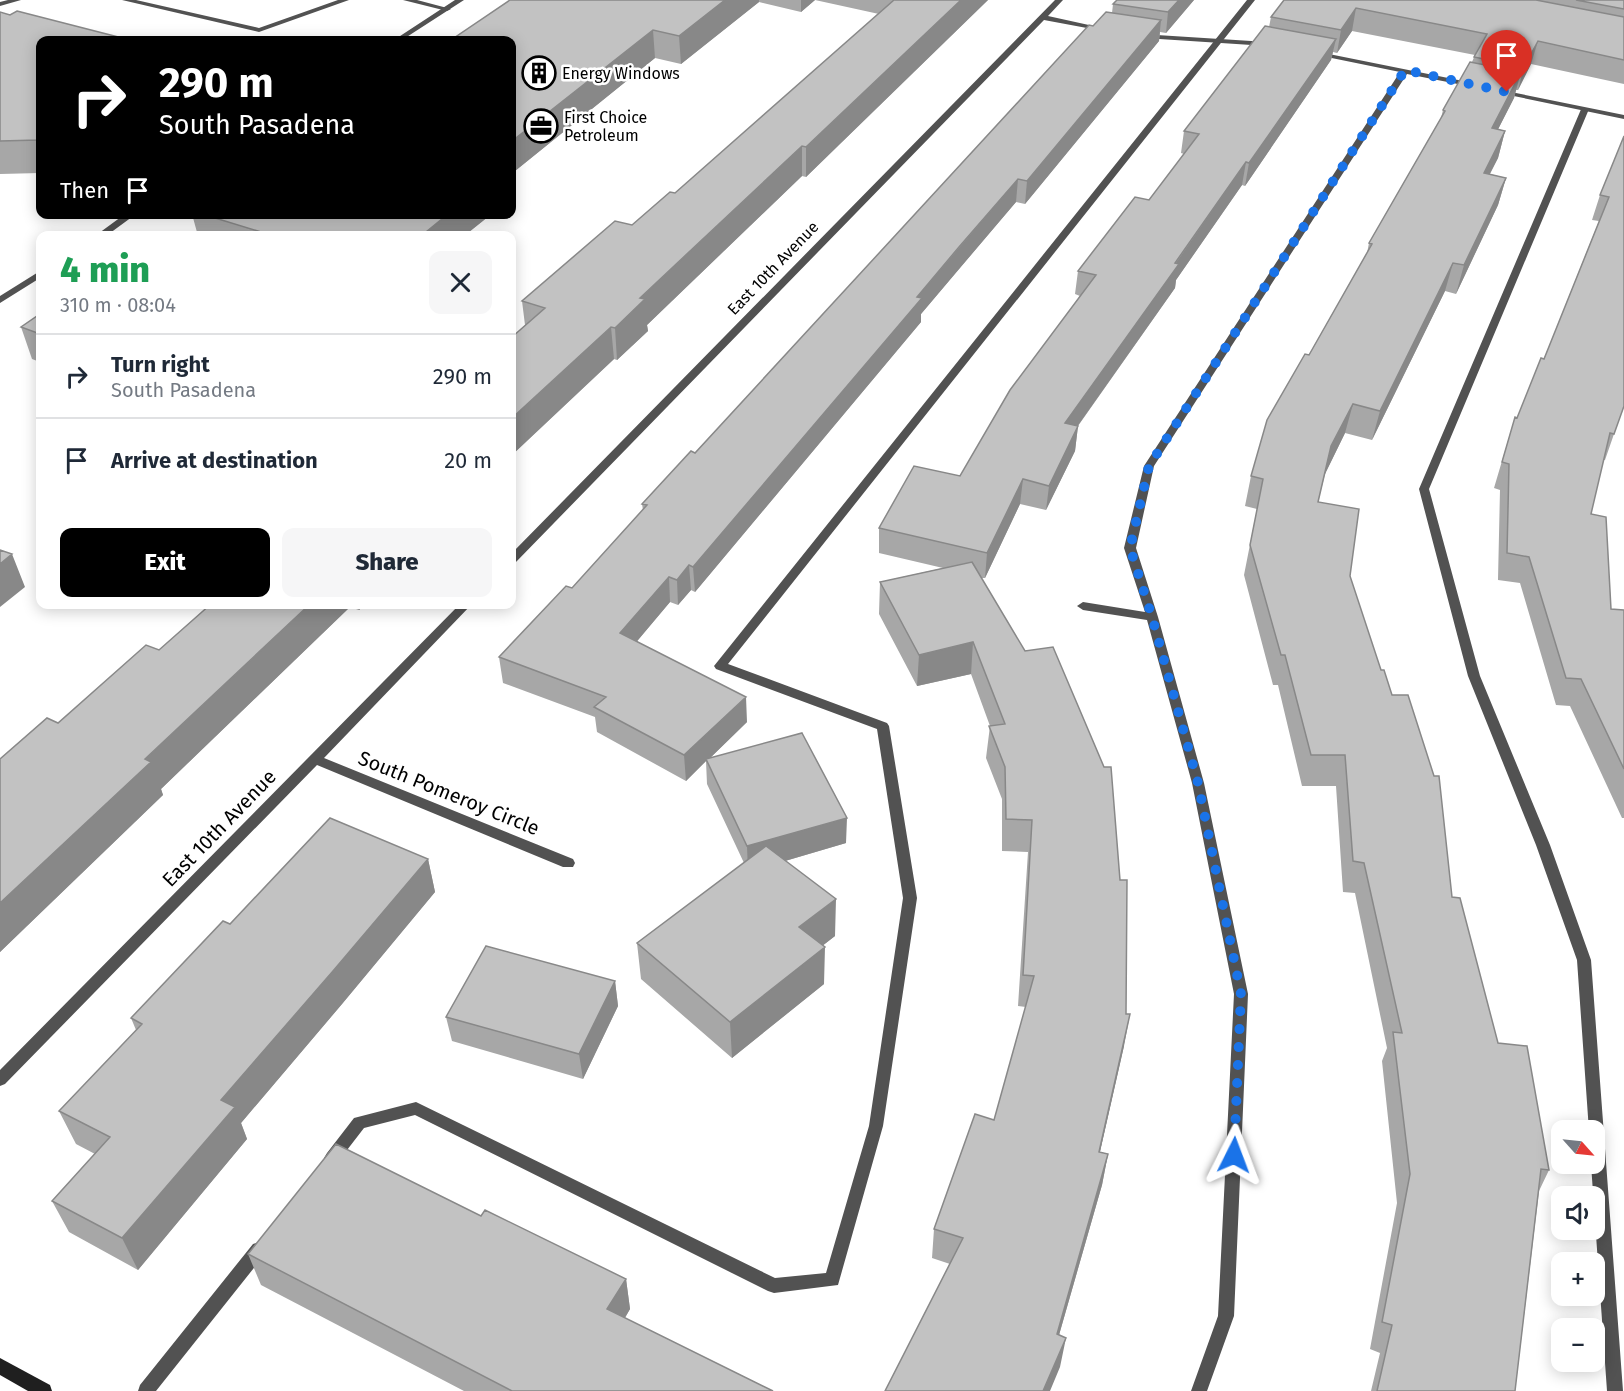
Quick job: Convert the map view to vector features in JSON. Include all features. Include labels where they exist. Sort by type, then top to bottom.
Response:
[{"type":"main road","points":[[0,1366],[44,1391]]},
{"type":"street","points":[[0,4],[17,0]]},
{"type":"street","points":[[126,0],[258,30],[345,0]]},
{"type":"street","points":[[407,0],[447,9]]},
{"type":"street","points":[[404,36],[460,0]]},
{"type":"street","name":"East 10th Avenue","points":[[516,555],[1059,0]]},
{"type":"street","points":[[322,1169],[359,1123],[416,1108],[774,1286],[832,1280],[876,1126],[910,898],[883,726],[720,666],[1251,0]]},
{"type":"street","points":[[1042,17],[1109,30]]},
{"type":"street","points":[[1131,34],[1275,44]]},
{"type":"street","points":[[1308,51],[1624,117]]},
{"type":"street","points":[[1199,1391],[1226,1316],[1241,994],[1198,783],[1152,617],[1130,548],[1149,466],[1405,70]]},
{"type":"street","points":[[1585,109],[1424,489],[1474,676],[1544,845],[1584,960],[1615,1391]]},
{"type":"street","points":[[106,231],[124,219]]},
{"type":"street","points":[[0,300],[36,277]]},
{"type":"street","points":[[1083,606],[1152,617]]},
{"type":"street","name":"East 10th Avenue","points":[[0,1080],[462,609]]},
{"type":"street","name":"South Pomeroy Circle","points":[[315,759],[568,863]]},
{"type":"street","points":[[146,1391],[271,1234]]},
{"type":"building","points":[[510,0],[725,0],[679,36],[653,30],[516,138],[516,36],[457,36]]},
{"type":"building","points":[[894,0],[961,0],[806,147],[802,146],[640,298],[645,299],[615,328],[611,327],[516,414],[516,333],[545,308],[522,301],[615,221],[632,225],[670,192],[675,193]]},
{"type":"building","points":[[1117,0],[1179,0],[1168,12],[1113,4]]},
{"type":"building","points":[[1284,0],[1536,0],[1624,17],[1624,60],[1538,41],[1524,67],[1474,57],[1487,34],[1356,8],[1341,30],[1271,17]]},
{"type":"building","points":[[1576,0],[1624,0],[1624,9]]},
{"type":"building","points":[[17,11],[114,36],[36,36],[36,140],[0,141],[0,12],[10,15]]},
{"type":"building","points":[[1106,12],[1161,20],[1027,181],[1018,179],[959,247],[917,297],[922,298],[693,567],[689,565],[677,580],[669,577],[620,633],[746,697],[684,755],[594,707],[606,697],[499,657],[566,586],[572,588],[647,505],[642,504],[691,451],[695,453],[1089,25],[1093,26]]},
{"type":"building","points":[[1265,26],[1336,39],[1249,163],[1246,162],[1175,263],[1179,264],[1065,423],[1078,426],[1049,486],[1023,479],[987,553],[879,528],[914,466],[960,476],[1010,390],[1096,275],[1078,271],[1135,197],[1149,200],[1199,134],[1184,131]]},
{"type":"building","points":[[1470,62],[1521,72],[1492,128],[1505,131],[1484,173],[1506,178],[1464,265],[1453,263],[1380,411],[1353,404],[1331,446],[1318,502],[1359,509],[1350,576],[1381,670],[1384,670],[1392,695],[1408,695],[1434,776],[1439,776],[1452,897],[1460,898],[1498,1043],[1527,1046],[1549,1170],[1541,1169],[1515,1391],[1377,1391],[1392,1325],[1382,1322],[1410,1174],[1393,1032],[1402,1033],[1364,863],[1353,861],[1345,755],[1311,755],[1285,655],[1281,655],[1250,545],[1263,479],[1251,476],[1267,420],[1305,354],[1309,355],[1372,244],[1369,243],[1445,111],[1443,110]]},
{"type":"building","points":[[1624,136],[1624,406],[1614,434],[1610,433],[1591,514],[1606,517],[1611,609],[1624,610],[1624,769],[1581,679],[1566,678],[1529,557],[1507,553],[1509,464],[1502,462],[1515,417],[1517,418],[1541,358],[1544,359],[1609,197],[1600,195]]},
{"type":"building","points":[[218,219],[442,219],[427,231],[258,231]]},
{"type":"building","points":[[36,317],[36,333],[21,327]]},
{"type":"building","points":[[0,550],[12,554],[0,564]]},
{"type":"building","points":[[972,562],[1025,651],[1053,647],[1104,767],[1111,767],[1120,880],[1127,880],[1126,1014],[1130,1014],[1099,1152],[1108,1154],[1057,1334],[1066,1338],[1043,1391],[885,1391],[963,1238],[934,1229],[975,1114],[994,1120],[1034,976],[1023,975],[1032,820],[1006,819],[1005,767],[989,726],[1005,724],[973,642],[919,655],[880,582]]},
{"type":"building","points":[[205,609],[305,609],[145,759],[151,762],[0,903],[0,759],[47,718],[58,723],[146,645],[159,650]]},
{"type":"building","points":[[802,733],[847,818],[747,846],[706,759]]},
{"type":"building","points":[[330,818],[428,859],[221,1100],[235,1107],[122,1238],[52,1201],[110,1137],[59,1111],[142,1024],[131,1018],[223,921],[230,924]]},
{"type":"building","points":[[766,846],[836,899],[799,927],[825,947],[730,1022],[637,943]]},
{"type":"building","points":[[486,946],[615,981],[579,1054],[446,1017]]},
{"type":"building","points":[[336,1144],[481,1216],[485,1210],[626,1279],[607,1309],[773,1391],[512,1391],[248,1254]]},
{"type":"place","name":"Energy Windows","points":[[539,73]]},
{"type":"place","name":"First Choice Petroleum","points":[[541,126]]},
{"type":"route","points":[[1234,1155],[1241,994],[1198,783],[1152,617],[1130,548],[1149,466],[1405,70],[1507,92]]}]
